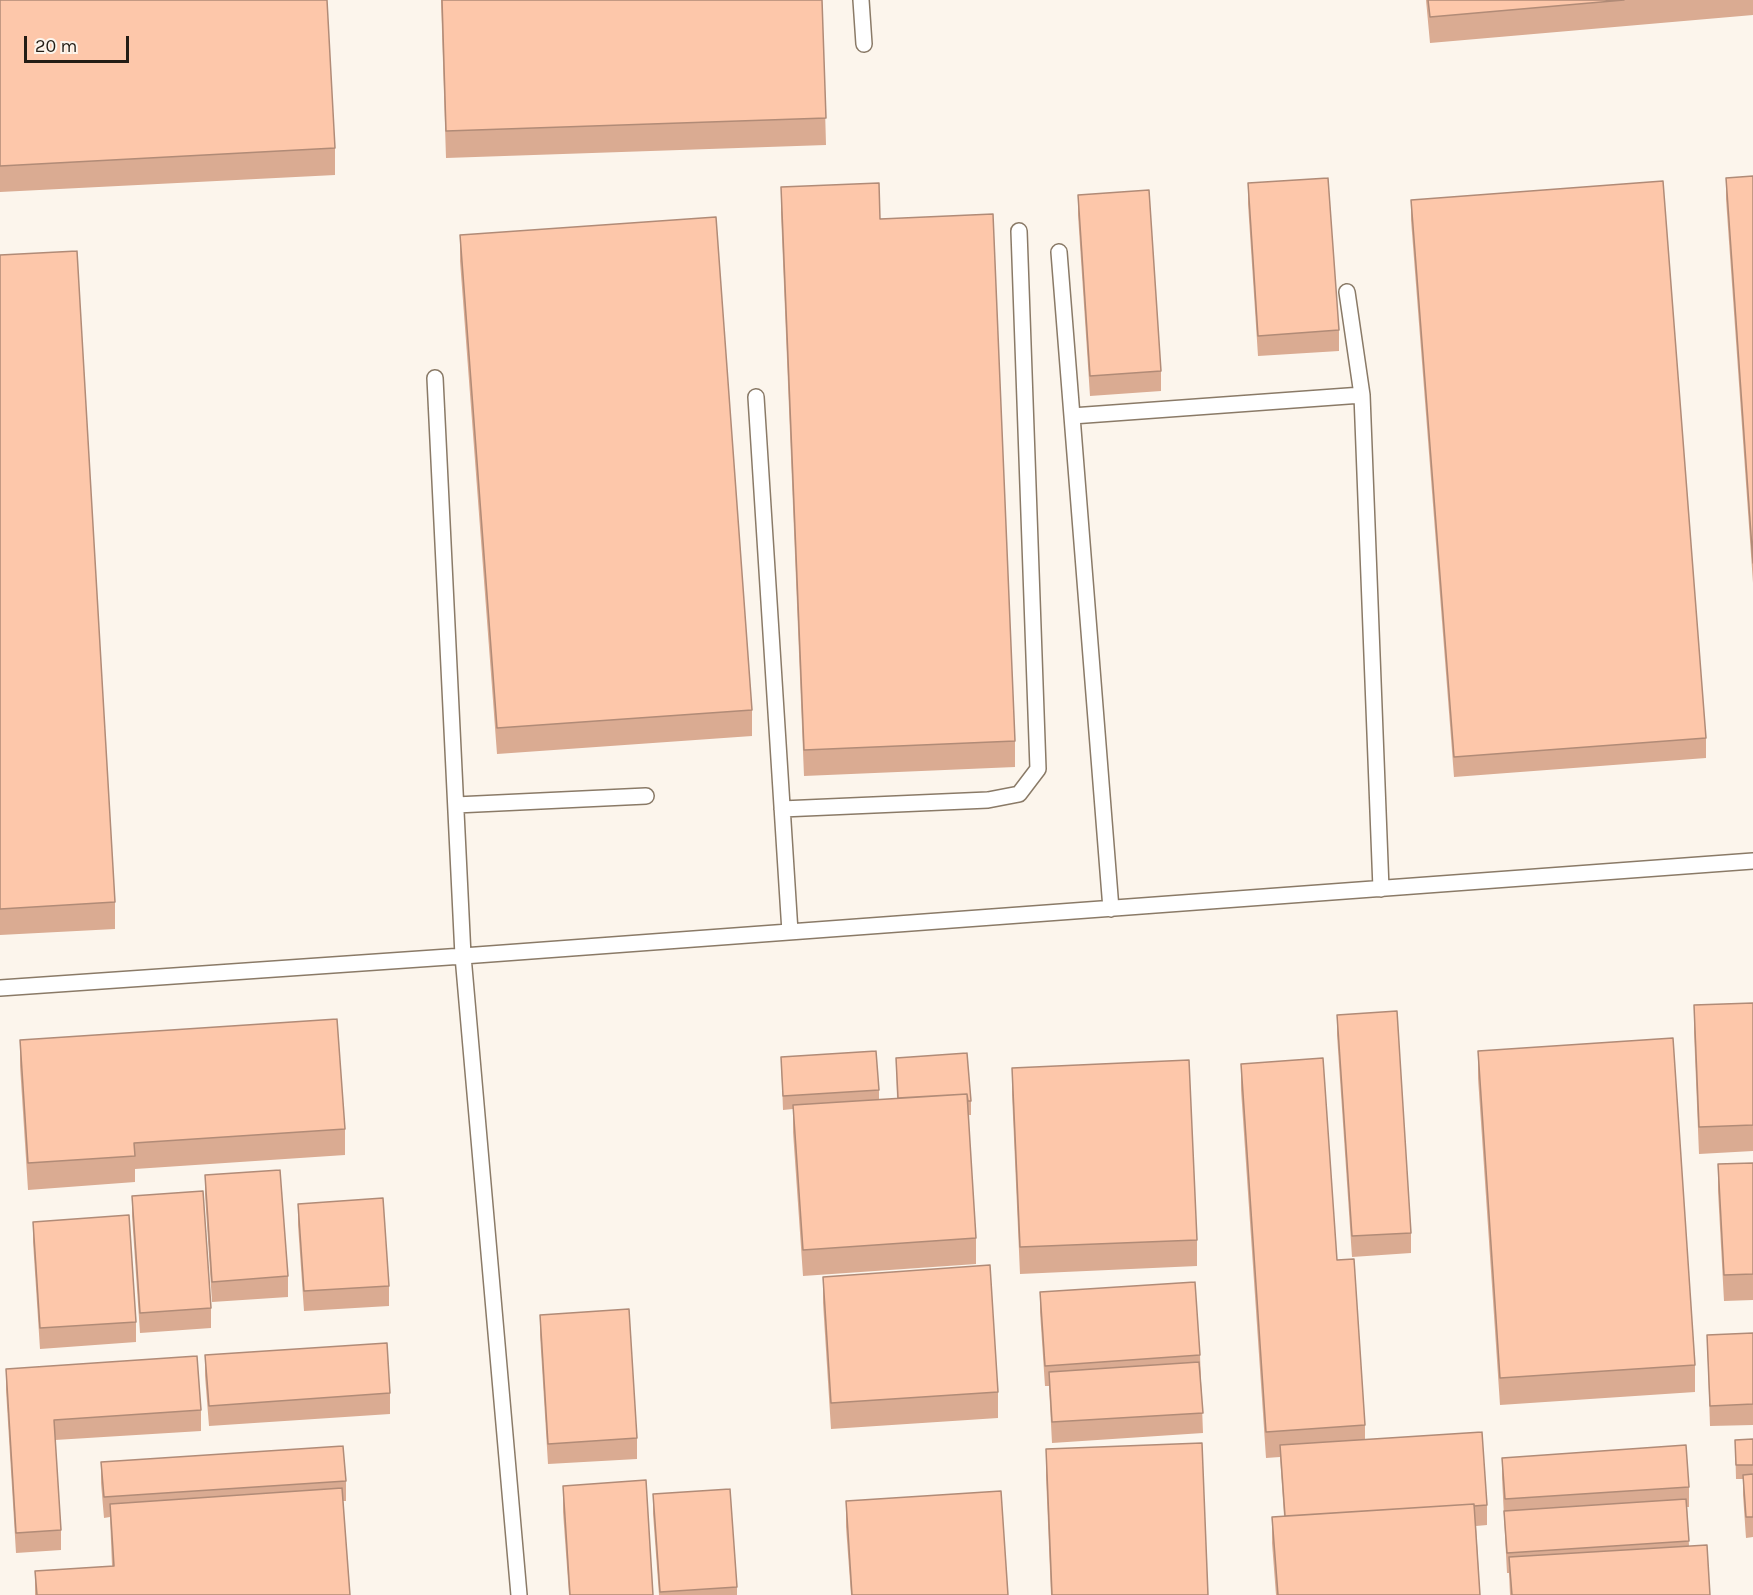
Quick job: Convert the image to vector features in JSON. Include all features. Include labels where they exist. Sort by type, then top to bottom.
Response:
[{"type":"lane","points":[[861,0],[864,44]]},
{"type":"lane","points":[[782,809],[988,800],[1019,794],[1038,770],[1019,231]]},
{"type":"lane","points":[[1059,252],[1112,909]]},
{"type":"lane","points":[[1347,292],[1362,395],[1381,889]]},
{"type":"lane","points":[[435,378],[463,956],[519,1595]]},
{"type":"lane","points":[[1072,416],[1362,395]]},
{"type":"lane","points":[[756,397],[790,932]]},
{"type":"lane","points":[[456,805],[646,796]]},
{"type":"lane","points":[[0,988],[1753,861]]},
{"type":"building","points":[[0,0],[327,0],[335,148],[0,166]]},
{"type":"building","points":[[442,0],[822,0],[826,118],[446,131]]},
{"type":"building","points":[[1428,0],[1624,0],[1430,17]]},
{"type":"building","points":[[1753,176],[1753,563],[1726,178]]},
{"type":"building","points":[[1328,178],[1339,330],[1258,336],[1248,183]]},
{"type":"building","points":[[1663,181],[1706,738],[1454,757],[1411,200]]},
{"type":"building","points":[[879,183],[880,219],[993,214],[1015,741],[804,750],[781,187]]},
{"type":"building","points":[[1149,190],[1161,371],[1090,376],[1078,195]]},
{"type":"building","points":[[716,217],[752,710],[497,728],[460,235]]},
{"type":"building","points":[[77,251],[115,902],[0,909],[0,255]]},
{"type":"building","points":[[1753,1003],[1753,1125],[1699,1127],[1694,1005]]},
{"type":"building","points":[[1397,1011],[1411,1233],[1352,1236],[1337,1015]]},
{"type":"building","points":[[337,1019],[345,1129],[134,1143],[135,1156],[28,1163],[20,1040]]},
{"type":"building","points":[[1673,1038],[1695,1365],[1500,1378],[1478,1051]]},
{"type":"building","points":[[876,1051],[879,1090],[783,1096],[781,1057]]},
{"type":"building","points":[[967,1053],[971,1101],[968,1101],[967,1094],[898,1098],[896,1058]]},
{"type":"building","points":[[1323,1058],[1337,1260],[1354,1259],[1365,1425],[1266,1432],[1241,1064]]},
{"type":"building","points":[[1189,1060],[1197,1240],[1020,1247],[1012,1068]]},
{"type":"building","points":[[967,1094],[976,1238],[803,1250],[793,1105]]},
{"type":"building","points":[[1753,1163],[1753,1274],[1724,1275],[1718,1164]]},
{"type":"building","points":[[280,1170],[288,1276],[212,1282],[205,1175]]},
{"type":"building","points":[[203,1191],[211,1308],[140,1313],[132,1196]]},
{"type":"building","points":[[383,1198],[389,1286],[304,1291],[298,1204]]},
{"type":"building","points":[[129,1215],[136,1322],[40,1328],[33,1222]]},
{"type":"building","points":[[990,1265],[998,1392],[831,1403],[823,1277]]},
{"type":"building","points":[[1195,1282],[1200,1355],[1045,1366],[1040,1292]]},
{"type":"building","points":[[629,1309],[637,1438],[548,1444],[540,1315]]},
{"type":"building","points":[[1753,1333],[1753,1404],[1710,1406],[1707,1335]]},
{"type":"building","points":[[387,1343],[390,1393],[209,1406],[205,1355]]},
{"type":"building","points":[[197,1356],[201,1410],[54,1420],[61,1530],[16,1533],[6,1369]]},
{"type":"building","points":[[1199,1362],[1203,1413],[1052,1422],[1049,1372]]},
{"type":"building","points":[[1482,1432],[1487,1505],[1285,1516],[1280,1445]]},
{"type":"building","points":[[1753,1439],[1753,1465],[1736,1465],[1735,1440]]},
{"type":"building","points":[[1202,1443],[1208,1595],[1052,1595],[1046,1449]]},
{"type":"building","points":[[1686,1445],[1689,1487],[1505,1499],[1502,1458]]},
{"type":"building","points":[[343,1446],[346,1481],[104,1497],[101,1462]]},
{"type":"building","points":[[1753,1474],[1753,1517],[1746,1517],[1743,1475]]},
{"type":"building","points":[[646,1480],[653,1595],[570,1595],[563,1486]]},
{"type":"building","points":[[342,1488],[350,1595],[37,1595],[35,1571],[114,1566],[110,1504]]},
{"type":"building","points":[[730,1489],[737,1587],[660,1592],[653,1494]]},
{"type":"building","points":[[1001,1491],[1008,1595],[852,1595],[846,1501]]},
{"type":"building","points":[[1686,1499],[1689,1541],[1507,1553],[1504,1511]]},
{"type":"building","points":[[1474,1504],[1480,1595],[1278,1595],[1272,1517]]},
{"type":"building","points":[[1707,1545],[1710,1595],[1512,1595],[1509,1557]]}]
